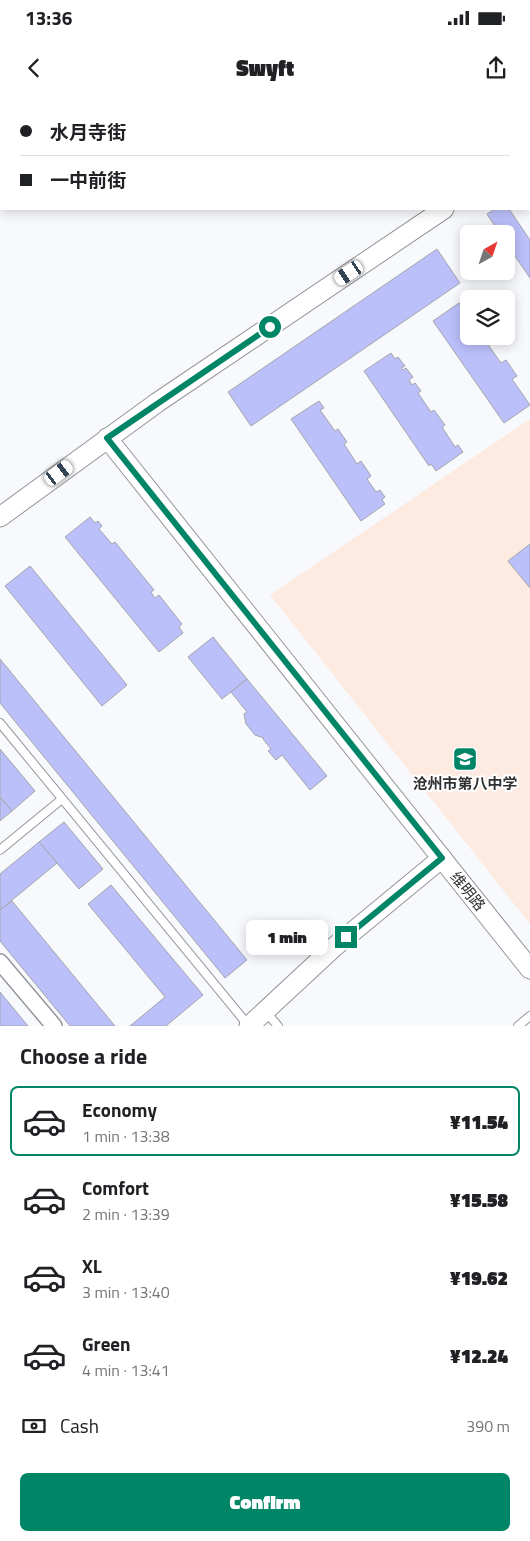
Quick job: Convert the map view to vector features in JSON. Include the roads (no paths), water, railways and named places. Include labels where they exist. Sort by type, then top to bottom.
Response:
[{"type":"street","points":[[0,517],[107,438],[443,210]]},
{"type":"street","name":"维明路","points":[[107,438],[530,969]]},
{"type":"street","points":[[249,1026],[332,948],[442,858]]},
{"type":"street","points":[[0,962],[54,1026]]},
{"type":"lane","points":[[0,724],[249,1026]]},
{"type":"lane","points":[[0,850],[62,799]]},
{"type":"lane","points":[[265,1011],[278,1026]]},
{"type":"lane","points":[[518,1026],[530,1016]]},
{"type":"place","name":"沧州市第八中学","points":[[465,759]]}]
